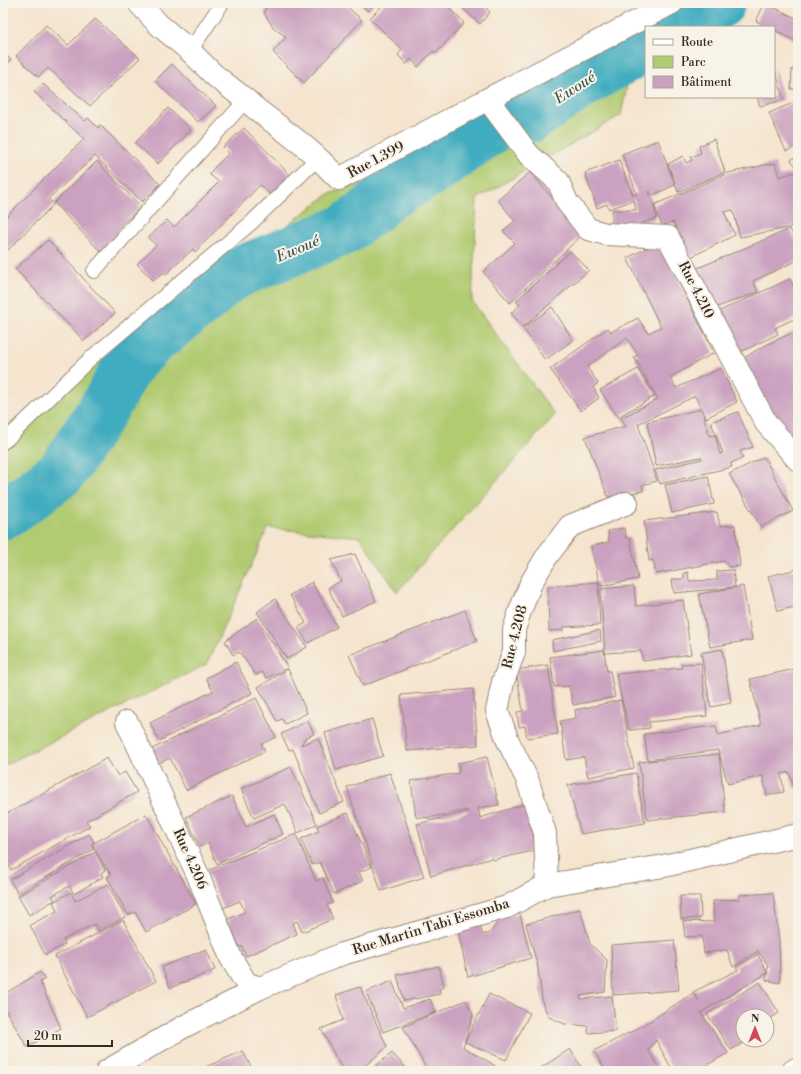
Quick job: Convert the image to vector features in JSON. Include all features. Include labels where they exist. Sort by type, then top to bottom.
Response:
[{"type":"street","name":"Rue 1.399","points":[[139,3],[158,24],[190,51],[214,75],[318,158],[339,179],[491,103]]},
{"type":"street","points":[[491,103],[672,3]]},
{"type":"street","name":"Rue 4.210","points":[[491,103],[529,155],[558,181],[567,202],[588,229],[606,234],[668,237],[766,423],[798,460]]},
{"type":"street","name":"Rue 4.208","points":[[547,885],[545,833],[527,779],[508,741],[497,712],[503,682],[514,652],[514,630],[520,611],[530,583],[547,556],[570,526],[627,503]]},
{"type":"street","name":"Rue 4.206","points":[[127,722],[197,873],[231,958],[246,983],[260,988]]},
{"type":"street","name":"Rue Martin Tabi Essomba","points":[[107,1071],[183,1027],[260,988],[342,954],[507,907],[547,885],[664,866],[798,835]]},
{"type":"street","points":[[792,1071],[798,1068]]},
{"type":"lane","points":[[190,51],[222,3]]},
{"type":"lane","points":[[94,271],[246,100]]},
{"type":"lane","points":[[3,442],[91,358],[251,223],[318,158]]},
{"type":"green space","points":[[692,3],[735,3],[698,26],[649,26]]},
{"type":"green space","points":[[645,28],[645,61],[630,71],[621,115],[477,199],[472,301],[555,415],[397,592],[360,537],[268,528],[207,664],[3,766],[3,426],[6,427],[210,283],[329,194],[363,183],[377,170]]},
{"type":"building","points":[[268,3],[343,3],[362,20],[304,83],[273,52],[286,37],[273,27],[264,13]]},
{"type":"building","points":[[359,3],[375,3],[368,11]]},
{"type":"building","points":[[385,3],[444,3],[464,23],[436,53],[433,51],[418,67],[411,59],[406,64],[398,55],[402,50],[370,18]]},
{"type":"building","points":[[457,3],[481,3],[490,12],[480,24]]},
{"type":"building","points":[[765,3],[798,19],[798,42],[775,30],[775,26],[765,26],[756,21]]},
{"type":"building","points":[[95,19],[140,58],[90,106],[48,68],[38,77],[16,56],[46,25],[68,45]]},
{"type":"building","points":[[3,52],[11,60],[3,68]]},
{"type":"building","points":[[172,64],[216,106],[198,122],[155,81]]},
{"type":"building","points":[[775,69],[784,100],[760,106],[757,98],[775,98]]},
{"type":"building","points":[[792,69],[798,70],[798,89],[791,89]]},
{"type":"building","points":[[43,84],[85,121],[88,118],[98,128],[100,125],[160,184],[142,202],[95,156],[48,199],[54,204],[3,255],[3,220],[84,139],[34,92]]},
{"type":"building","points":[[798,101],[798,146],[786,151],[769,113]]},
{"type":"building","points":[[168,108],[191,130],[158,164],[135,143]]},
{"type":"building","points":[[244,128],[294,179],[273,197],[260,185],[195,252],[193,249],[165,275],[163,273],[153,280],[137,264],[156,245],[148,238],[167,220],[174,227],[219,182],[210,175],[212,170],[229,153],[223,147]]},
{"type":"building","points":[[714,139],[725,172],[678,192],[668,164],[683,156],[686,163],[692,160],[691,157],[701,153],[699,146]]},
{"type":"building","points":[[658,140],[675,185],[653,195],[649,191],[657,218],[642,223],[644,231],[612,229],[612,210],[636,210],[634,200],[609,209],[607,204],[597,208],[585,173],[619,160],[633,195],[637,194],[622,154]]},
{"type":"building","points":[[798,155],[798,169],[791,160]]},
{"type":"building","points":[[97,161],[141,207],[120,226],[124,231],[101,252],[54,203]]},
{"type":"building","points":[[775,163],[779,177],[798,171],[798,224],[788,228],[740,237],[733,210],[724,212],[735,235],[691,257],[673,222],[662,226],[654,205],[728,173]]},
{"type":"building","points":[[530,172],[583,234],[510,303],[483,272],[515,243],[503,231],[515,221],[498,200]]},
{"type":"building","points":[[790,229],[796,241],[798,240],[798,260],[753,281],[758,292],[712,309],[693,270]]},
{"type":"building","points":[[48,240],[115,313],[84,341],[15,269]]},
{"type":"building","points":[[659,242],[714,353],[670,377],[676,388],[721,368],[737,402],[706,418],[702,409],[709,436],[715,435],[720,454],[723,453],[711,422],[738,412],[753,447],[740,451],[743,458],[731,463],[732,467],[660,484],[655,470],[702,459],[701,457],[656,466],[647,422],[701,409],[695,396],[638,424],[657,481],[642,485],[643,491],[608,497],[585,437],[626,426],[621,418],[658,399],[634,357],[638,355],[627,338],[587,367],[598,383],[593,387],[599,398],[581,411],[550,369],[608,328],[611,332],[638,318],[648,333],[661,327],[627,258]]},
{"type":"building","points":[[570,251],[589,270],[523,327],[511,313],[520,305],[516,301]]},
{"type":"building","points":[[790,279],[798,296],[798,317],[775,328],[778,334],[732,356],[713,314]]},
{"type":"building","points":[[552,307],[573,340],[545,360],[523,328]]},
{"type":"building","points":[[798,330],[798,448],[728,368],[760,348]]},
{"type":"building","points":[[638,369],[655,396],[618,417],[600,390]]},
{"type":"building","points":[[764,457],[793,511],[761,527],[729,474]]},
{"type":"building","points":[[708,476],[714,504],[672,513],[665,485]]},
{"type":"building","points":[[717,512],[720,526],[735,525],[740,566],[729,567],[724,561],[656,574],[653,560],[649,561],[644,521]]},
{"type":"building","points":[[624,528],[626,538],[630,538],[638,579],[600,586],[591,546],[609,542],[608,531]]},
{"type":"building","points":[[355,554],[376,601],[342,616],[328,588],[341,581],[331,560]]},
{"type":"building","points":[[798,569],[798,606],[778,611],[768,576]]},
{"type":"building","points":[[733,570],[735,587],[674,593],[672,579],[684,579],[684,573],[688,572],[689,581],[717,580],[717,571]]},
{"type":"building","points":[[312,582],[337,627],[308,643],[298,628],[306,623],[290,595]]},
{"type":"building","points":[[598,582],[600,625],[563,627],[563,630],[549,631],[548,586]]},
{"type":"building","points":[[634,586],[636,606],[683,600],[691,654],[643,661],[641,651],[605,653],[600,589]]},
{"type":"building","points":[[743,586],[752,640],[710,647],[699,594]]},
{"type":"building","points":[[275,599],[307,647],[287,659],[257,612]]},
{"type":"building","points":[[465,610],[477,641],[363,686],[349,655]]},
{"type":"building","points":[[257,618],[288,668],[267,678],[262,672],[256,675],[239,652],[233,655],[225,641]]},
{"type":"building","points":[[600,630],[601,641],[553,651],[552,640]]},
{"type":"building","points":[[722,649],[731,703],[711,707],[701,653]]},
{"type":"building","points":[[604,650],[607,671],[610,671],[615,697],[573,705],[569,686],[554,687],[550,657]]},
{"type":"building","points":[[236,662],[252,693],[159,741],[150,723],[213,691],[206,678]]},
{"type":"building","points":[[701,663],[707,716],[649,722],[650,728],[629,730],[616,674],[682,668],[681,664]]},
{"type":"building","points":[[548,665],[558,734],[527,738],[525,726],[519,727],[517,712],[523,711],[516,670]]},
{"type":"building","points":[[288,669],[307,713],[285,724],[282,719],[277,721],[258,687]]},
{"type":"building","points":[[795,669],[796,672],[798,672],[798,788],[794,788],[789,772],[781,774],[784,792],[767,795],[763,776],[728,784],[718,750],[648,760],[644,734],[716,726],[718,735],[761,725],[750,679]]},
{"type":"building","points":[[473,689],[478,745],[407,751],[401,695]]},
{"type":"building","points":[[256,698],[276,737],[261,744],[265,751],[186,790],[170,758],[155,765],[148,751]]},
{"type":"building","points":[[621,700],[634,768],[588,777],[584,757],[566,760],[560,721],[576,718],[575,710]]},
{"type":"building","points":[[372,719],[383,756],[336,770],[325,733]]},
{"type":"building","points":[[308,721],[314,734],[305,738],[301,745],[318,738],[344,802],[319,813],[293,749],[289,750],[281,734]]},
{"type":"building","points":[[719,754],[725,812],[647,820],[639,762]]},
{"type":"building","points":[[487,757],[499,805],[478,808],[480,818],[525,804],[537,850],[493,860],[492,858],[431,876],[417,824],[467,812],[467,810],[428,818],[416,817],[411,781],[459,773],[458,763]]},
{"type":"building","points":[[107,758],[118,776],[125,772],[137,792],[86,821],[90,826],[11,870],[3,855],[3,816]]},
{"type":"building","points":[[291,767],[317,824],[298,833],[285,804],[254,818],[241,789]]},
{"type":"building","points":[[390,773],[424,877],[381,891],[347,787]]},
{"type":"building","points":[[636,773],[645,823],[581,834],[568,785]]},
{"type":"building","points":[[232,796],[246,827],[274,814],[283,834],[217,864],[208,843],[200,847],[186,817]]},
{"type":"building","points":[[348,813],[372,867],[359,872],[363,881],[334,894],[320,862],[312,865],[301,839],[319,831],[317,826]]},
{"type":"building","points":[[146,814],[196,904],[146,932],[135,912],[128,915],[107,877],[111,875],[92,844]]},
{"type":"building","points":[[89,834],[94,842],[91,844],[94,849],[18,894],[10,880]]},
{"type":"building","points":[[296,834],[316,881],[323,878],[333,903],[327,905],[333,919],[302,932],[297,921],[293,923],[297,934],[246,956],[242,946],[239,947],[228,919],[245,912],[240,901],[223,908],[207,871]]},
{"type":"building","points":[[95,852],[105,870],[101,873],[103,877],[74,894],[69,886],[52,896],[55,900],[29,915],[18,896]]},
{"type":"building","points":[[108,884],[125,917],[99,931],[95,924],[63,940],[65,944],[45,955],[30,925],[57,911],[53,902],[71,892],[75,901]]},
{"type":"building","points":[[773,893],[779,941],[780,983],[766,980],[768,965],[758,951],[733,967],[727,950],[704,953],[702,936],[685,937],[683,921],[714,922],[713,901],[740,899],[739,895]]},
{"type":"building","points":[[680,896],[700,896],[701,918],[681,919]]},
{"type":"building","points":[[580,909],[590,944],[607,960],[605,992],[580,996],[581,999],[612,996],[616,1031],[588,1033],[588,1026],[565,1024],[549,1017],[543,1005],[537,962],[526,924]]},
{"type":"building","points":[[520,914],[531,958],[468,977],[457,927],[480,923],[482,934],[489,934],[503,916]]},
{"type":"building","points":[[123,920],[156,981],[87,1017],[55,956]]},
{"type":"building","points":[[674,940],[679,990],[613,995],[611,945]]},
{"type":"building","points":[[206,949],[215,970],[170,988],[162,967]]},
{"type":"building","points":[[758,954],[767,973],[701,1013],[728,1053],[697,1071],[673,1071],[656,1040],[648,1050],[661,1071],[606,1071],[594,1051],[642,1026],[693,993],[699,1001],[693,992],[738,970],[736,967]]},
{"type":"building","points":[[439,966],[444,987],[439,989],[440,994],[404,1001],[397,975]]},
{"type":"building","points":[[40,972],[45,979],[40,982],[61,1028],[27,1047],[3,1005],[3,995]]},
{"type":"building","points":[[392,981],[403,1008],[430,999],[436,1012],[383,1032],[366,992]]},
{"type":"building","points":[[760,982],[779,1013],[775,1016],[775,1008],[735,1008],[735,1048],[731,1050],[707,1014]]},
{"type":"building","points":[[360,987],[387,1047],[359,1071],[343,1071],[321,1029],[343,1020],[336,995]]},
{"type":"building","points":[[489,994],[530,1013],[506,1060],[465,1042]]},
{"type":"building","points":[[466,1000],[473,1015],[463,1047],[491,1063],[500,1071],[428,1071],[403,1027]]},
{"type":"building","points":[[570,1049],[584,1071],[536,1071]]},
{"type":"building","points":[[243,1051],[253,1071],[196,1071]]},
{"type":"building","points":[[392,1053],[409,1071],[369,1071]]},
{"type":"waterway","name":"Ewoué","points":[[681,26],[720,3]]},
{"type":"waterway","name":"Ewoué","points":[[3,514],[25,500],[62,472],[135,357],[157,336],[206,298],[225,280],[246,269],[344,230],[374,208],[384,198],[436,168],[498,124],[531,117],[590,78],[645,47]]}]
